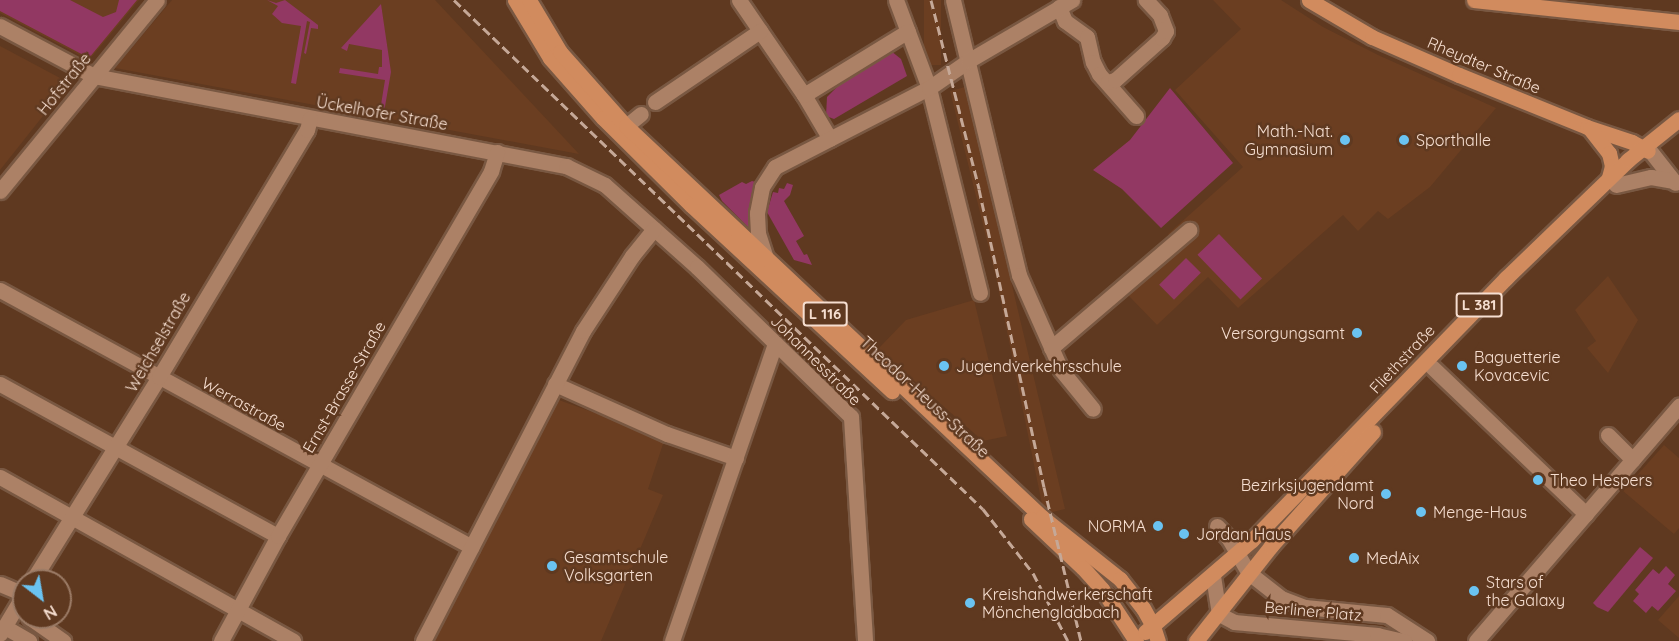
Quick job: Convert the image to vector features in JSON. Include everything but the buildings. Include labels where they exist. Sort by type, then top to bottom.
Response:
[{"type":"main road","name":"Theodor-Heuss-Straße","points":[[515,0],[550,58],[603,118],[691,205],[1083,568],[1142,638]]},
{"type":"main road","name":"Theodor-Heuss-Straße","points":[[529,0],[560,52],[626,126],[1042,517],[1120,579],[1142,638]]},
{"type":"main road","name":"Rheydter Straße","points":[[1309,0],[1372,37],[1587,127],[1647,149]]},
{"type":"main road","points":[[1474,0],[1679,22]]},
{"type":"main road","name":"Fliethstraße","points":[[1142,638],[1238,554],[1323,470],[1467,318],[1679,119]]},
{"type":"main road","points":[[1587,127],[1610,153],[1613,181]]},
{"type":"main road","name":"Fliethstraße","points":[[1647,149],[1679,132]]},
{"type":"main road","name":"Fliethstraße","points":[[1196,641],[1271,546],[1432,367],[1613,181]]},
{"type":"main road","points":[[1163,641],[1172,611]]},
{"type":"main road","name":"L 116","points":[[1142,638],[1158,641]]},
{"type":"street","name":"Hofstraße","points":[[0,191],[157,0]]},
{"type":"street","points":[[739,0],[804,95],[830,139]]},
{"type":"street","points":[[896,0],[928,88],[980,293]]},
{"type":"street","points":[[953,0],[1019,275],[1067,381],[1093,409]]},
{"type":"street","points":[[1108,82],[1115,80],[1166,31],[1160,15],[1146,0]]},
{"type":"street","points":[[766,258],[758,233],[757,213],[766,178],[775,167],[928,88],[968,61],[1065,4]]},
{"type":"street","points":[[1065,4],[1065,21],[1087,37],[1093,62],[1099,74],[1136,116]]},
{"type":"street","name":"Ückelhofer Straße","points":[[0,26],[94,76],[566,166],[591,176],[605,185],[650,225]]},
{"type":"street","points":[[655,102],[760,31]]},
{"type":"street","points":[[804,95],[909,32]]},
{"type":"street","points":[[626,126],[641,114]]},
{"type":"street","name":"Weichselstraße","points":[[40,569],[159,377],[307,130],[310,118]]},
{"type":"street","points":[[1647,149],[1677,185]]},
{"type":"street","name":"Ernst-Brasse-Straße","points":[[221,641],[278,536],[491,171],[497,152]]},
{"type":"street","points":[[1613,181],[1651,177],[1677,185]]},
{"type":"street","points":[[423,641],[555,384],[605,295],[650,225]]},
{"type":"street","name":"Johannesstraße","points":[[650,225],[851,417],[865,641]]},
{"type":"street","points":[[1051,348],[1189,230]]},
{"type":"street","name":"Werrastraße","points":[[0,290],[319,466],[472,547]]},
{"type":"street","points":[[672,641],[775,344]]},
{"type":"street","points":[[1432,367],[1586,514]]},
{"type":"street","points":[[0,384],[278,536]]},
{"type":"street","points":[[555,384],[656,429],[736,458]]},
{"type":"street","points":[[1476,641],[1679,406]]},
{"type":"street","points":[[1608,435],[1633,460]]},
{"type":"street","points":[[0,477],[293,641]]},
{"type":"street","name":"Berliner Platz","points":[[1216,526],[1229,539],[1250,573],[1271,592],[1305,608],[1387,615],[1427,641]]},
{"type":"street","points":[[1213,576],[1219,614]]},
{"type":"street","name":"Berliner Platz","points":[[1219,614],[1239,623],[1377,635],[1404,641]]},
{"type":"street","points":[[46,629],[63,641]]},
{"type":"street","points":[[2,631],[28,641]]},
{"type":"shaded area","points":[[0,0],[139,0],[89,60],[0,13]]},
{"type":"shaded area","points":[[0,0],[70,0],[103,17],[116,12],[119,0],[137,0],[89,58],[0,11]]},
{"type":"shaded area","points":[[172,0],[435,0],[579,154],[115,68]]},
{"type":"shaded area","points":[[267,0],[276,3],[285,0],[318,25],[318,29],[311,28],[306,54],[304,53],[310,22],[307,21],[296,84],[291,83],[301,26],[282,23],[272,14],[278,6]]},
{"type":"shaded area","points":[[924,0],[941,0],[941,65],[924,65]]},
{"type":"shaded area","name":"Math.-Nat. Gymnasium","points":[[1213,0],[1281,0],[1323,27],[1378,55],[1496,108],[1430,187],[1388,219],[1378,211],[1358,231],[1343,215],[1238,308],[1208,277],[1157,325],[1127,294],[1179,248],[1168,234],[1243,167],[1175,90],[1241,29]]},
{"type":"shaded area","points":[[381,4],[391,72],[383,118],[379,117],[385,80],[339,73],[340,68],[378,74],[379,67],[382,67],[382,50],[349,44],[347,51],[341,48]]},
{"type":"shaded area","points":[[0,46],[60,78],[66,87],[0,170]]},
{"type":"shaded area","points":[[886,47],[901,59],[907,76],[834,119],[826,116],[827,97],[862,62]]},
{"type":"shaded area","points":[[965,87],[1065,509],[1044,514],[996,277],[950,91]]},
{"type":"shaded area","points":[[1170,88],[1233,163],[1161,228],[1122,189],[1093,170],[1130,140]]},
{"type":"shaded area","points":[[752,181],[759,183],[753,232],[722,201],[719,195],[742,182],[746,184]]},
{"type":"shaded area","points":[[787,183],[793,185],[790,195],[784,201],[804,236],[796,241],[804,255],[807,254],[812,265],[794,260],[767,212],[773,192],[778,193],[779,188],[784,189]]},
{"type":"shaded area","points":[[1219,234],[1262,279],[1240,299],[1197,255]]},
{"type":"shaded area","points":[[1186,258],[1201,273],[1174,300],[1159,285]]},
{"type":"shaded area","points":[[1608,276],[1638,320],[1608,373],[1587,348],[1596,341],[1575,310]]},
{"type":"shaded area","name":"Jugendverkehrsschule","points":[[974,300],[1007,436],[983,441],[878,349],[906,320]]},
{"type":"shaded area","name":"Gesamtschule Volksgarten","points":[[556,399],[665,438],[648,489],[663,495],[601,641],[434,641]]},
{"type":"shaded area","points":[[1664,445],[1679,458],[1679,528],[1674,534],[1623,491]]},
{"type":"shaded area","points":[[1640,547],[1653,558],[1608,612],[1597,607],[1593,603]]},
{"type":"shaded area","points":[[1666,566],[1675,575],[1668,584],[1676,591],[1658,611],[1652,606],[1646,613],[1633,601],[1639,594],[1635,590],[1653,569],[1659,574]]},
{"type":"shaded area","points":[[1679,596],[1679,638],[1658,620]]},
{"type":"railway","points":[[454,0],[983,509],[1033,573],[1068,641]]},
{"type":"railway","points":[[931,0],[979,189],[1044,487],[1081,641]]},
{"type":"place","name":"Math.-Nat. Gymnasium","points":[[1345,140]]},
{"type":"place","name":"Sporthalle","points":[[1404,140]]},
{"type":"place","name":"Versorgungsamt","points":[[1357,333]]},
{"type":"place","name":"Jugendverkehrsschule","points":[[944,366]]},
{"type":"place","name":"Baguetterie Kovacevic","points":[[1462,366]]},
{"type":"place","name":"Theo Hespers","points":[[1538,480]]},
{"type":"place","name":"Bezirksjugendamt Nord","points":[[1386,494]]},
{"type":"place","name":"Menge-Haus","points":[[1421,512]]},
{"type":"place","name":"NORMA","points":[[1158,526]]},
{"type":"place","name":"Jordan Haus","points":[[1184,534]]},
{"type":"place","name":"MedAix","points":[[1354,558]]},
{"type":"place","name":"Gesamtschule Volksgarten","points":[[552,566]]},
{"type":"place","name":"Stars of the Galaxy","points":[[1474,591]]},
{"type":"place","name":"Kreishandwerkerschaft Mönchengladbach","points":[[970,603]]}]
